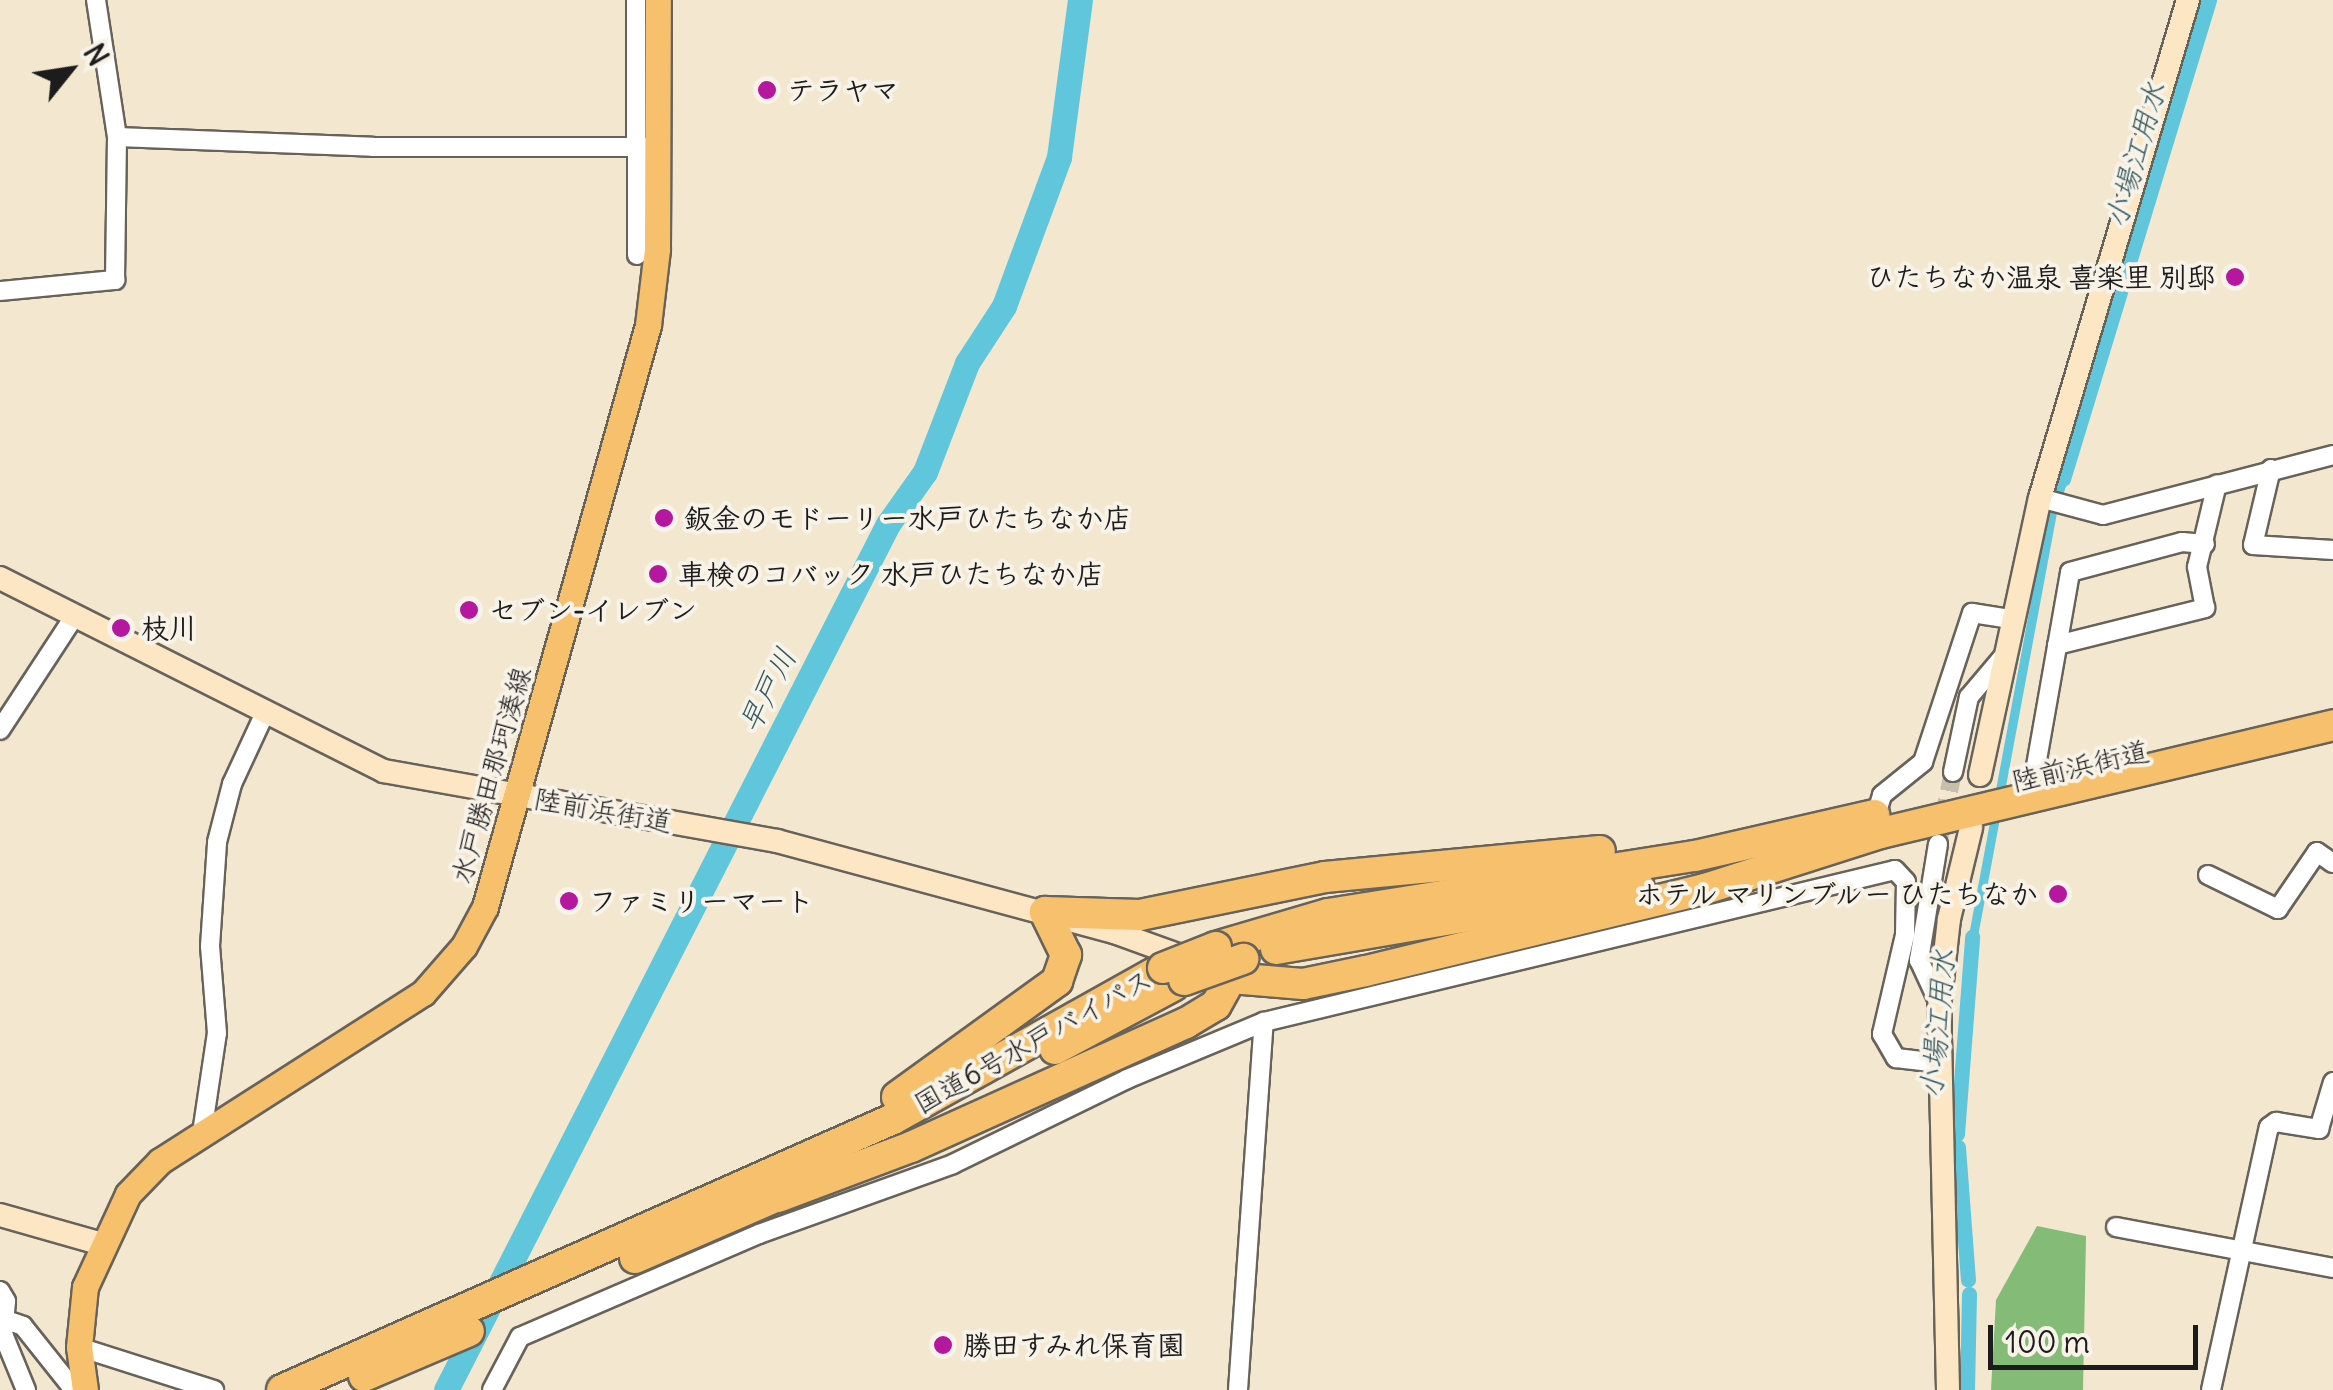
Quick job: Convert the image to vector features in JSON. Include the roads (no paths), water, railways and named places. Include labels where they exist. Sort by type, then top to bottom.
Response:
[{"type":"highway","name":"陸前浜街道","points":[[1826,827],[2333,706]]},
{"type":"highway","name":"陸前浜街道","points":[[1857,840],[2333,724]]},
{"type":"highway","name":"国道6号水戸バイパス","points":[[1230,961],[1328,914],[1694,856],[1826,827]]},
{"type":"highway","points":[[782,1183],[1057,981],[1066,955],[1045,912],[1140,915],[1325,877],[1826,827]]},
{"type":"highway","name":"国道6号水戸バイパス","points":[[333,1390],[417,1354],[541,1288],[782,1183],[908,1135],[1174,974],[1351,931],[1644,886],[1857,840]]},
{"type":"highway","points":[[782,1183],[911,1148],[1216,1005],[1230,961],[1304,996],[1705,888],[1857,840]]},
{"type":"highway","name":"国道6号水戸バイパス","points":[[282,1390],[432,1324],[541,1288]]},
{"type":"main road","name":"水戸勝田那珂湊線","points":[[85,1390],[79,1347],[80,1310],[100,1243],[139,1182],[202,1133],[395,1013],[438,978],[485,906],[645,340],[654,282],[647,148],[658,0]]},
{"type":"street","points":[[0,291],[115,280],[117,137],[96,0]]},
{"type":"street","points":[[636,0],[647,148],[638,255]]},
{"type":"street","points":[[1980,775],[2010,619],[2040,498],[2188,0]]},
{"type":"street","points":[[117,137],[647,148]]},
{"type":"street","points":[[2040,498],[2102,514],[2333,454]]},
{"type":"street","points":[[2271,470],[2253,545],[2333,550]]},
{"type":"street","points":[[2057,645],[2204,608],[2197,567],[2217,484]]},
{"type":"street","points":[[2034,777],[2070,572],[2182,542],[2205,544]]},
{"type":"street","name":"陸前浜街道","points":[[0,578],[264,715],[384,771],[769,839],[1045,912],[1181,954],[1230,961]]},
{"type":"street","points":[[1876,815],[1882,795],[1923,762],[1972,613],[2010,619]]},
{"type":"street","points":[[0,730],[74,617]]},
{"type":"street","points":[[1953,772],[1964,708],[2002,658]]},
{"type":"street","points":[[202,1133],[217,1032],[210,946],[217,842],[232,784],[264,715]]},
{"type":"street","points":[[1948,1390],[1950,1286],[1939,1063],[1940,1004],[1948,919],[1970,828]]},
{"type":"street","points":[[1938,844],[1919,960],[1940,1004]]},
{"type":"street","points":[[2208,875],[2278,909],[2317,852],[2333,863]]},
{"type":"street","points":[[492,1390],[520,1337],[759,1234],[953,1164],[1264,1022],[1304,996],[1598,946],[1895,870],[1906,882],[1905,935],[1882,1034],[1896,1058],[1939,1063]]},
{"type":"street","points":[[1216,1005],[1231,1036]]},
{"type":"street","points":[[1238,1390],[1264,1022]]},
{"type":"street","points":[[2211,1390],[2239,1248],[2269,1128],[2276,1122],[2319,1130],[2333,1082]]},
{"type":"street","points":[[0,1215],[100,1243]]},
{"type":"street","points":[[2116,1226],[2333,1268]]},
{"type":"street","points":[[0,1290],[6,1320],[4,1334],[26,1390]]},
{"type":"street","points":[[6,1320],[33,1336],[74,1390]]},
{"type":"street","points":[[79,1347],[214,1390]]},
{"type":"water","points":[[2065,460],[2074,463],[2057,513],[1974,958],[1965,957],[2048,510]]},
{"type":"waterway","name":"早戸川","points":[[446,1390],[888,524],[925,472],[967,363],[1004,306],[1059,157],[1080,0]]},
{"type":"waterway","name":"小場江用水","points":[[2063,479],[2209,0]]},
{"type":"waterway","name":"小場江用水","points":[[1957,1134],[1972,937]]},
{"type":"waterway","name":"小場江用水","points":[[1958,1147],[1968,1280]]},
{"type":"waterway","name":"小場江用水","points":[[1967,1390],[1969,1294]]},
{"type":"tunnel","points":[[1938,844],[1953,772]]},
{"type":"place","name":"テラヤマ","points":[[767,90]]},
{"type":"place","name":"ひたちなか温泉 喜楽里 別邸","points":[[2235,277]]},
{"type":"place","name":"鈑金のモドーリー水戸ひたちなか店","points":[[664,518]]},
{"type":"place","name":"車検のコバック 水戸ひたちなか店","points":[[658,574]]},
{"type":"place","name":"セブン-イレブン","points":[[469,610]]},
{"type":"place","name":"枝川","points":[[121,628]]},
{"type":"place","name":"ホテル マリンブルー ひたちなか","points":[[2058,894]]},
{"type":"place","name":"ファミリーマート","points":[[569,901]]},
{"type":"place","name":"勝田すみれ保育園","points":[[943,1345]]}]
